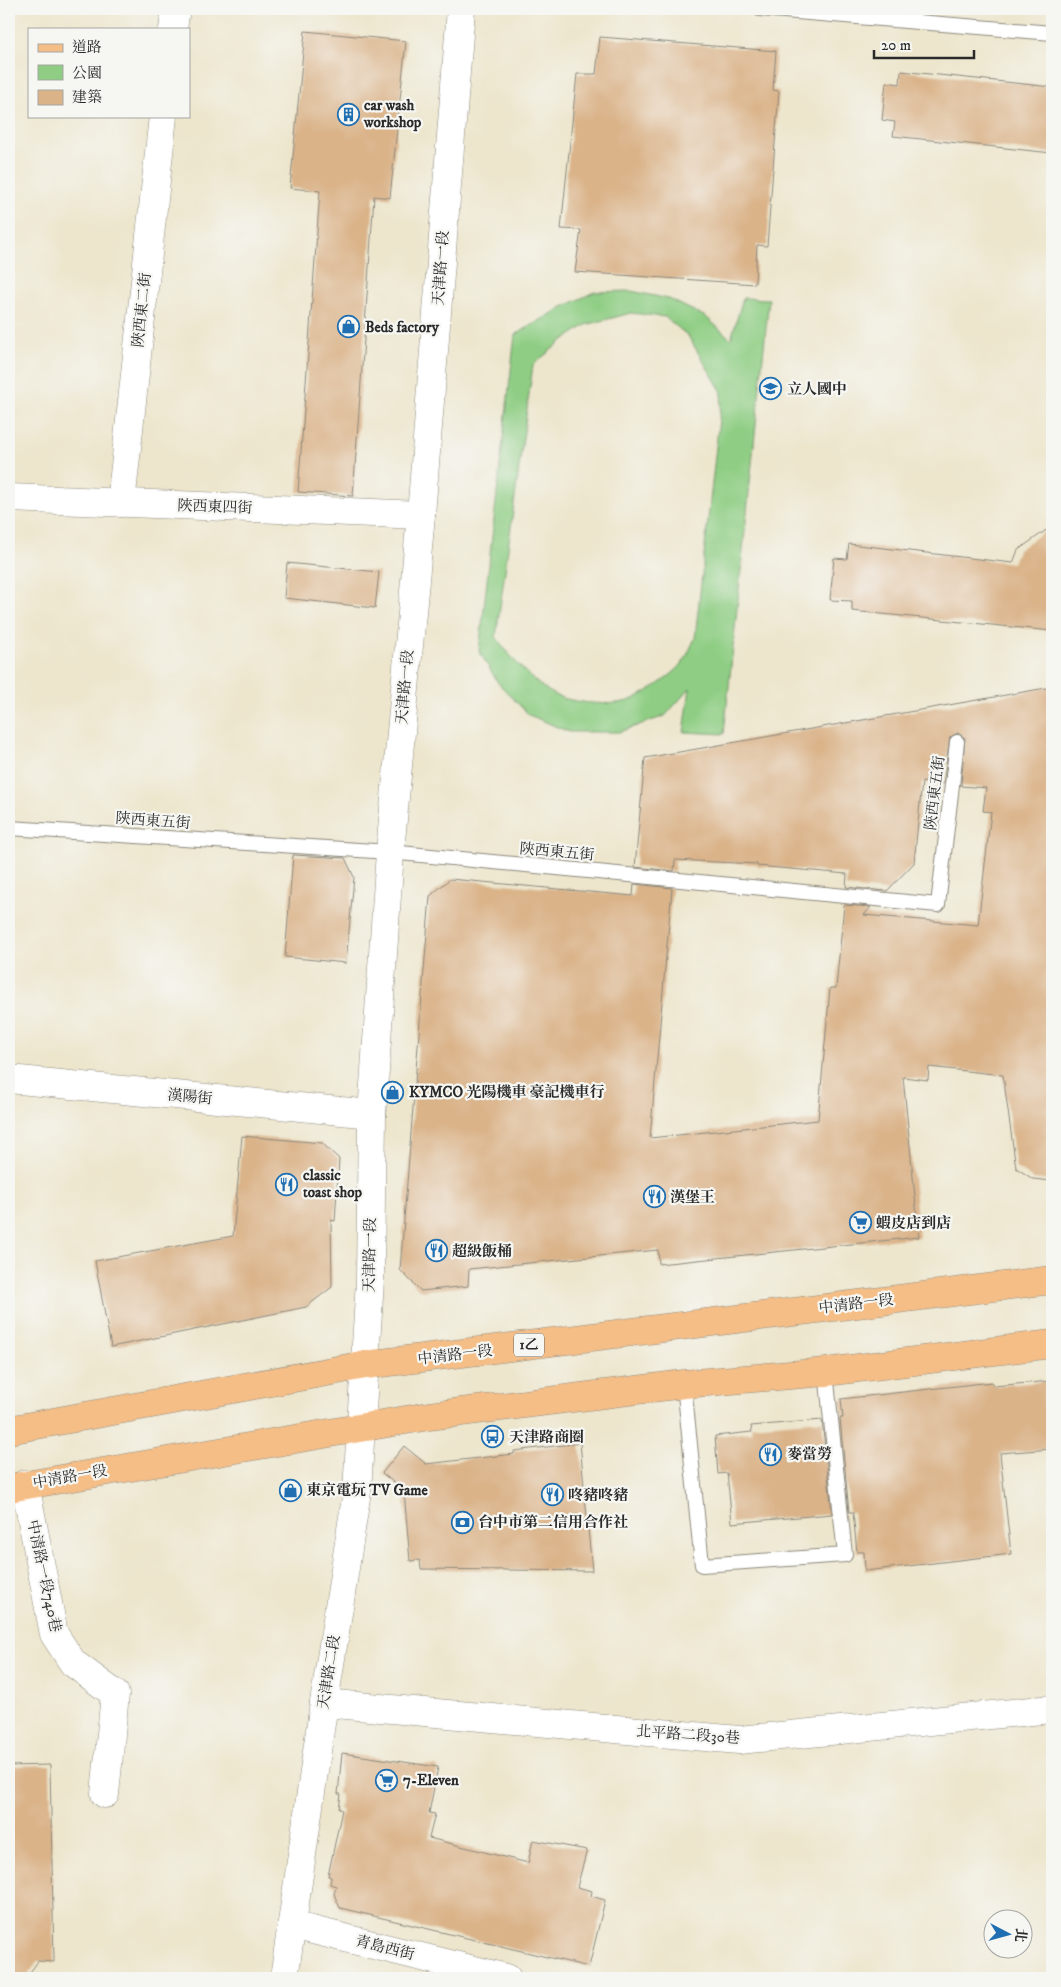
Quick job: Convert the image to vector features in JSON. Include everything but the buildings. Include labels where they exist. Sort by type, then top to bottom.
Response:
[{"type":"main road","name":"中清路一段","points":[[9,1430],[365,1365],[1052,1280]]},
{"type":"main road","name":"中清路一段","points":[[17,1486],[360,1427],[456,1413],[684,1384],[826,1372],[1052,1344]]},
{"type":"street","points":[[173,28],[176,9]]},
{"type":"street","name":"天津路一段","points":[[365,1365],[370,1280],[372,1114],[390,852],[421,514],[461,9]]},
{"type":"street","name":"陜西東二街","points":[[121,503],[163,118]]},
{"type":"street","name":"陜西東四街","points":[[9,498],[421,514]]},
{"type":"street","name":"漢陽街","points":[[9,1079],[372,1114]]},
{"type":"street","name":"天津路二段","points":[[284,1978],[357,1491],[365,1365]]},
{"type":"street","name":"中清路一段740巷","points":[[17,1486],[54,1634],[73,1663],[114,1694],[105,1794]]},
{"type":"street","name":"北平路二段30巷","points":[[324,1703],[739,1740],[1052,1709]]},
{"type":"street","name":"青島西街","points":[[292,1925],[507,1978]]},
{"type":"lane","points":[[760,9],[1052,34]]},
{"type":"lane","name":"陝西東五街","points":[[9,828],[390,852],[938,905],[957,742]]},
{"type":"lane","points":[[684,1384],[702,1565],[845,1555],[826,1372]]},
{"type":"green space","points":[[631,291],[669,299],[706,317],[731,339],[743,298],[769,299],[724,734],[684,732],[690,688],[665,716],[619,732],[569,732],[529,715],[498,683],[479,651],[515,335],[563,307],[594,292]],"holes":[[[631,313],[665,317],[688,336],[722,392],[695,638],[685,659],[677,670],[656,686],[634,699],[621,703],[604,704],[563,698],[535,681],[509,654],[496,637],[533,365],[562,341],[586,325]]]},
{"type":"place","name":"car wash workshop","points":[[348,114]]},
{"type":"place","name":"Beds factory","points":[[349,327]]},
{"type":"place","name":"立人國中","points":[[771,389]]},
{"type":"place","name":"KYMCO 光陽機車 豪記機車行","points":[[393,1092]]},
{"type":"place","name":"classic toast shop","points":[[287,1184]]},
{"type":"place","name":"漢堡王","points":[[654,1197]]},
{"type":"place","name":"蝦皮店到店","points":[[860,1223]]},
{"type":"place","name":"超級飯桶","points":[[436,1251]]},
{"type":"place","name":"天津路商圈","points":[[493,1437]]},
{"type":"place","name":"麥當勞","points":[[771,1454]]},
{"type":"place","name":"東京電玩 TV Game","points":[[290,1490]]},
{"type":"place","name":"咚豬咚豬","points":[[552,1495]]},
{"type":"place","name":"台中市第二信用合作社","points":[[462,1522]]},
{"type":"place","name":"7-Eleven","points":[[387,1780]]}]
